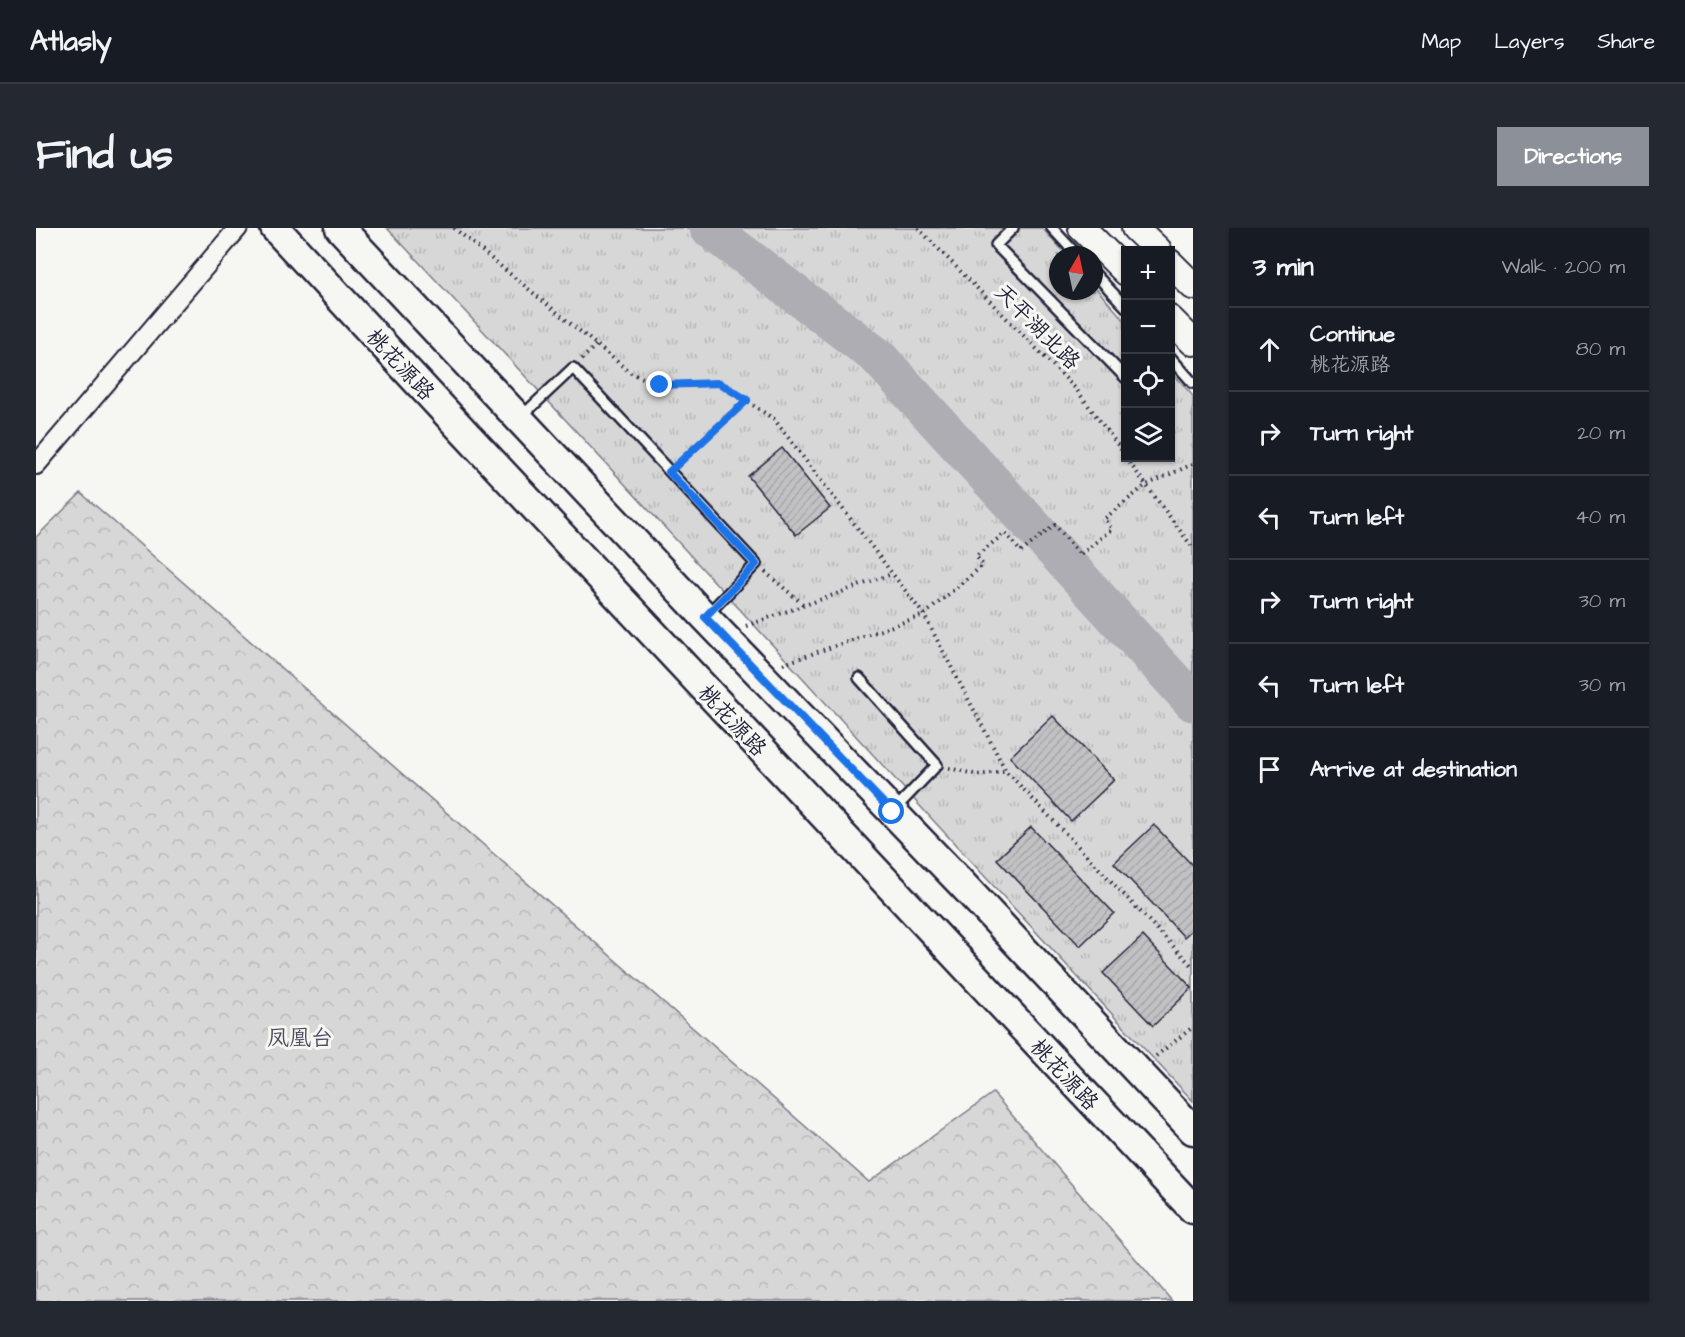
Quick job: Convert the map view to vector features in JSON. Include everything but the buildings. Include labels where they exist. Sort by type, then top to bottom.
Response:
[{"type":"main road","name":"桃花源路","points":[[275,228],[1193,1209]]},
{"type":"main road","points":[[340,228],[713,626],[1193,1130]]},
{"type":"main road","points":[[1082,228],[1121,268]]},
{"type":"main road","points":[[1135,228],[1154,246]]},
{"type":"main road","points":[[1175,268],[1193,286]]},
{"type":"main road","points":[[1175,324],[1193,342]]},
{"type":"street","points":[[36,465],[238,228]]},
{"type":"lane","points":[[1013,228],[996,245],[1121,374]]},
{"type":"lane","points":[[1052,228],[1069,246]]},
{"type":"lane","points":[[1103,283],[1121,303]]},
{"type":"lane","points":[[1175,363],[1193,383]]},
{"type":"lane","points":[[518,419],[573,368],[756,564],[713,626]]},
{"type":"lane","points":[[859,678],[937,765],[892,812]]},
{"type":"path","points":[[454,228],[631,374],[660,385],[719,383],[774,419],[924,615],[1006,771],[1193,967]]},
{"type":"path","name":"天平湖北路","points":[[918,228],[1076,389],[1121,450]]},
{"type":"path","points":[[669,472],[747,400]]},
{"type":"path","name":"天平湖北路","points":[[1130,462],[1193,548]]},
{"type":"path","points":[[758,673],[924,615],[983,565],[976,556],[1005,533],[1021,552],[1055,525],[1080,555],[1112,529],[1104,519],[1133,495],[1146,485],[1193,464]]},
{"type":"path","points":[[756,564],[804,605]]},
{"type":"path","points":[[713,626],[804,605],[892,574]]},
{"type":"path","points":[[937,765],[978,775],[1006,771]]},
{"type":"path","points":[[1138,1072],[1193,1027]]},
{"type":"green space","points":[[387,228],[1042,228],[1059,246],[1049,246],[1049,300],[1103,300],[1103,296],[1121,316],[1121,462],[1175,462],[1175,376],[1193,396],[1193,1101],[991,883]]},
{"type":"green space","name":"凤凰台","points":[[81,493],[869,1182],[993,1093],[1172,1301],[36,1301],[36,537]]},
{"type":"waterway","points":[[709,228],[878,357],[1193,702]]},
{"type":"route","points":[[660,385],[719,383],[747,400],[669,472],[756,564],[705,617],[892,812]]}]
